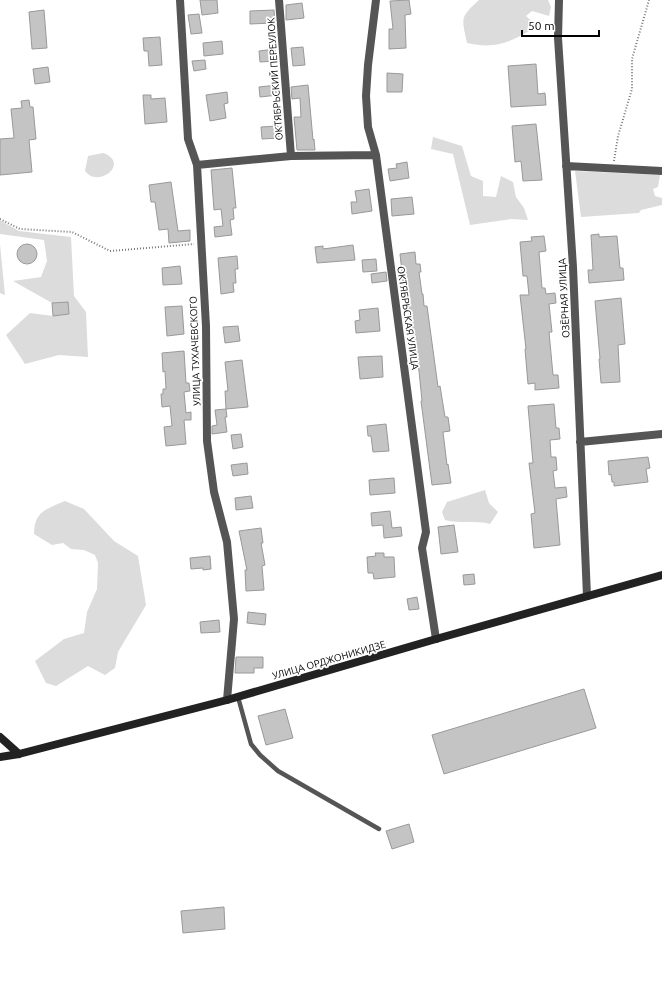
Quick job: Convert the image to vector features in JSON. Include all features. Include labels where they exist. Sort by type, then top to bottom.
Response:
[{"type":"main road","name":"УЛИЦА ОРДЖОНИКИДЗЕ","points":[[0,757],[19,754],[238,697],[662,575]]},
{"type":"main road","points":[[0,737],[19,754]]},
{"type":"street","name":"УЛИЦА ТУХАЧЕВСКОГО","points":[[180,0],[188,139],[197,165],[206,326],[207,440],[214,492],[227,542],[234,619],[227,700]]},
{"type":"street","name":"ОКТЯБРЬСКИЙ ПЕРЕУЛОК","points":[[279,0],[291,156]]},
{"type":"street","name":"ОКТЯБРЬСКАЯ УЛИЦА","points":[[376,0],[368,65],[366,96],[368,127],[376,155],[426,532],[422,548],[436,639]]},
{"type":"street","name":"ОЗЁРНАЯ УЛИЦА","points":[[559,0],[558,38],[573,267],[587,596]]},
{"type":"street","points":[[197,165],[291,156],[376,155]]},
{"type":"street","points":[[566,166],[662,172]]},
{"type":"street","points":[[580,442],[662,434]]},
{"type":"lane","points":[[238,697],[251,744],[260,755],[278,770],[379,829]]},
{"type":"path","points":[[613,168],[618,136],[632,89],[632,59],[649,0]]},
{"type":"path","points":[[0,218],[20,229],[72,232],[110,251],[201,244]]},
{"type":"shaded area","points":[[479,0],[548,0],[551,7],[549,16],[532,11],[526,16],[537,26],[520,36],[496,45],[478,45],[467,43],[463,23],[465,15]]},
{"type":"shaded area","points":[[433,137],[462,146],[471,176],[483,181],[483,196],[496,197],[501,176],[513,182],[516,197],[524,208],[528,220],[511,219],[470,225],[453,154],[431,149]]},
{"type":"shaded area","points":[[103,153],[111,157],[114,163],[113,168],[104,176],[91,176],[85,171],[88,156]]},
{"type":"shaded area","points":[[575,171],[660,175],[658,187],[653,189],[655,196],[662,198],[662,205],[641,210],[639,213],[581,217]]},
{"type":"shaded area","points":[[0,220],[19,231],[71,237],[74,296],[86,312],[88,357],[59,355],[25,364],[6,335],[30,313],[53,316],[69,314],[68,302],[52,303],[13,281],[41,277],[47,261],[44,240],[0,234]]},
{"type":"shaded area","points":[[0,244],[5,295],[0,293]]},
{"type":"shaded area","points":[[485,490],[489,503],[498,512],[490,524],[445,520],[442,512],[447,502]]},
{"type":"shaded area","points":[[65,501],[84,509],[114,541],[138,556],[146,605],[118,652],[115,668],[105,675],[88,666],[56,686],[46,683],[35,661],[64,639],[84,633],[87,612],[97,589],[98,563],[95,555],[84,550],[71,549],[63,543],[52,545],[34,534],[36,520],[39,516],[47,509]]},
{"type":"building","points":[[200,0],[217,0],[218,13],[202,15]]},
{"type":"building","points":[[409,0],[411,14],[405,15],[406,48],[389,49],[389,29],[393,29],[390,1]]},
{"type":"building","points":[[302,3],[304,18],[286,20],[286,5]]},
{"type":"building","points":[[44,10],[47,48],[32,49],[29,12]]},
{"type":"building","points":[[274,10],[275,21],[273,21],[273,23],[250,24],[250,11]]},
{"type":"building","points":[[199,14],[202,33],[191,34],[188,15]]},
{"type":"building","points":[[160,37],[162,65],[149,66],[148,51],[144,51],[143,38]]},
{"type":"building","points":[[222,41],[223,54],[204,56],[203,43]]},
{"type":"building","points":[[303,47],[305,65],[293,66],[291,48]]},
{"type":"building","points":[[275,49],[276,61],[260,62],[259,51]]},
{"type":"building","points":[[205,60],[206,69],[194,71],[192,61]]},
{"type":"building","points":[[536,64],[538,94],[545,93],[546,105],[511,107],[508,66]]},
{"type":"building","points":[[48,67],[50,82],[35,84],[33,69]]},
{"type":"building","points":[[387,73],[403,74],[402,92],[387,92]]},
{"type":"building","points":[[277,85],[278,95],[260,97],[259,87]]},
{"type":"building","points":[[308,85],[315,150],[297,150],[294,117],[301,117],[300,98],[292,99],[291,87]]},
{"type":"building","points":[[227,92],[228,103],[224,104],[226,118],[210,121],[206,95]]},
{"type":"building","points":[[143,95],[151,95],[151,99],[165,98],[167,122],[145,124]]},
{"type":"building","points":[[29,100],[30,107],[33,107],[36,139],[29,140],[32,172],[0,175],[0,139],[14,138],[11,109],[22,108],[21,101]]},
{"type":"building","points":[[536,124],[542,180],[523,181],[521,161],[515,162],[512,126]]},
{"type":"building","points":[[278,126],[279,138],[262,139],[261,127]]},
{"type":"building","points":[[407,162],[409,178],[390,181],[388,169],[397,168],[396,164]]},
{"type":"building","points":[[232,168],[236,208],[233,208],[234,219],[230,220],[232,235],[215,237],[214,227],[223,226],[221,209],[214,210],[211,170]]},
{"type":"building","points":[[171,182],[178,231],[190,230],[190,241],[169,243],[168,229],[159,230],[155,202],[151,202],[149,185]]},
{"type":"building","points":[[369,189],[372,211],[352,214],[351,202],[357,202],[355,191]]},
{"type":"building","points":[[412,197],[414,214],[392,216],[391,199]]},
{"type":"building","points":[[599,234],[599,237],[617,236],[620,268],[623,268],[624,280],[589,283],[588,270],[593,270],[591,235]]},
{"type":"building","points":[[544,236],[546,251],[539,252],[542,288],[545,288],[546,294],[555,293],[556,303],[549,304],[552,332],[549,332],[553,375],[558,375],[559,388],[535,390],[535,383],[528,384],[520,295],[529,295],[527,276],[523,276],[520,242],[532,241],[531,237]]},
{"type":"building","points":[[27,244],[34,247],[37,254],[34,261],[27,264],[20,261],[17,254],[20,247]]},
{"type":"building","points":[[353,245],[355,260],[317,263],[315,247],[323,246],[323,249]]},
{"type":"building","points":[[415,252],[416,264],[420,264],[421,272],[419,272],[422,294],[424,306],[427,306],[438,387],[440,386],[445,417],[448,417],[450,431],[443,432],[451,483],[432,485],[421,401],[419,371],[415,356],[406,290],[404,291],[400,254]]},
{"type":"building","points":[[237,256],[238,269],[235,269],[236,283],[233,283],[234,292],[221,294],[218,258]]},
{"type":"building","points":[[376,259],[377,271],[363,272],[362,260]]},
{"type":"building","points":[[180,266],[182,284],[163,285],[162,268]]},
{"type":"building","points":[[386,272],[387,281],[372,283],[371,274]]},
{"type":"building","points":[[621,298],[625,344],[618,345],[620,382],[601,383],[595,301]]},
{"type":"building","points":[[68,302],[69,314],[53,316],[52,303]]},
{"type":"building","points":[[182,306],[184,334],[167,336],[165,307]]},
{"type":"building","points":[[378,308],[380,331],[356,333],[355,321],[360,320],[359,310]]},
{"type":"building","points":[[238,326],[240,341],[225,343],[223,327]]},
{"type":"building","points":[[184,351],[186,383],[189,383],[190,391],[184,392],[186,413],[191,412],[191,420],[184,420],[186,444],[166,446],[164,427],[172,426],[170,406],[162,407],[161,394],[163,394],[163,389],[166,389],[162,353]]},
{"type":"building","points":[[382,356],[383,377],[360,379],[358,357]]},
{"type":"building","points":[[242,360],[248,407],[226,409],[225,391],[228,391],[225,362]]},
{"type":"building","points":[[554,404],[556,428],[559,428],[560,439],[550,440],[551,457],[556,457],[557,470],[553,471],[555,488],[566,487],[567,497],[556,499],[560,545],[534,548],[531,514],[535,513],[529,463],[533,463],[528,406]]},
{"type":"building","points":[[226,409],[227,417],[225,417],[227,432],[212,434],[212,426],[217,425],[215,410]]},
{"type":"building","points":[[386,424],[389,451],[373,452],[371,436],[368,436],[367,426]]},
{"type":"building","points":[[241,434],[243,447],[233,449],[231,435]]},
{"type":"building","points":[[648,457],[650,468],[646,469],[648,482],[614,486],[611,474],[609,475],[608,461]]},
{"type":"building","points":[[247,463],[248,474],[233,476],[231,465]]},
{"type":"building","points":[[394,478],[395,493],[370,495],[369,480]]},
{"type":"building","points":[[251,496],[253,508],[236,510],[235,498]]},
{"type":"building","points":[[390,511],[392,528],[401,527],[402,536],[384,538],[383,525],[372,526],[371,513]]},
{"type":"building","points":[[454,525],[458,552],[441,554],[438,527]]},
{"type":"building","points":[[261,528],[263,543],[261,543],[265,565],[262,566],[264,590],[246,591],[245,570],[247,570],[239,531]]},
{"type":"building","points":[[375,553],[384,553],[384,557],[394,557],[395,577],[374,579],[373,573],[368,573],[367,557],[376,556]]},
{"type":"building","points":[[210,556],[211,569],[191,569],[190,558]]},
{"type":"building","points":[[474,574],[475,584],[464,585],[463,575]]},
{"type":"building","points":[[417,597],[419,609],[409,610],[407,599]]},
{"type":"building","points":[[248,612],[266,614],[265,625],[247,623]]},
{"type":"building","points":[[219,620],[220,632],[201,633],[200,622]]},
{"type":"building","points":[[236,657],[263,657],[263,668],[254,668],[254,673],[235,673]]},
{"type":"building","points":[[584,689],[596,728],[444,774],[432,735]]},
{"type":"building","points":[[285,709],[293,738],[266,745],[258,716]]},
{"type":"building","points":[[409,824],[414,842],[392,849],[386,831]]},
{"type":"building","points":[[224,907],[225,929],[183,933],[181,911]]}]
